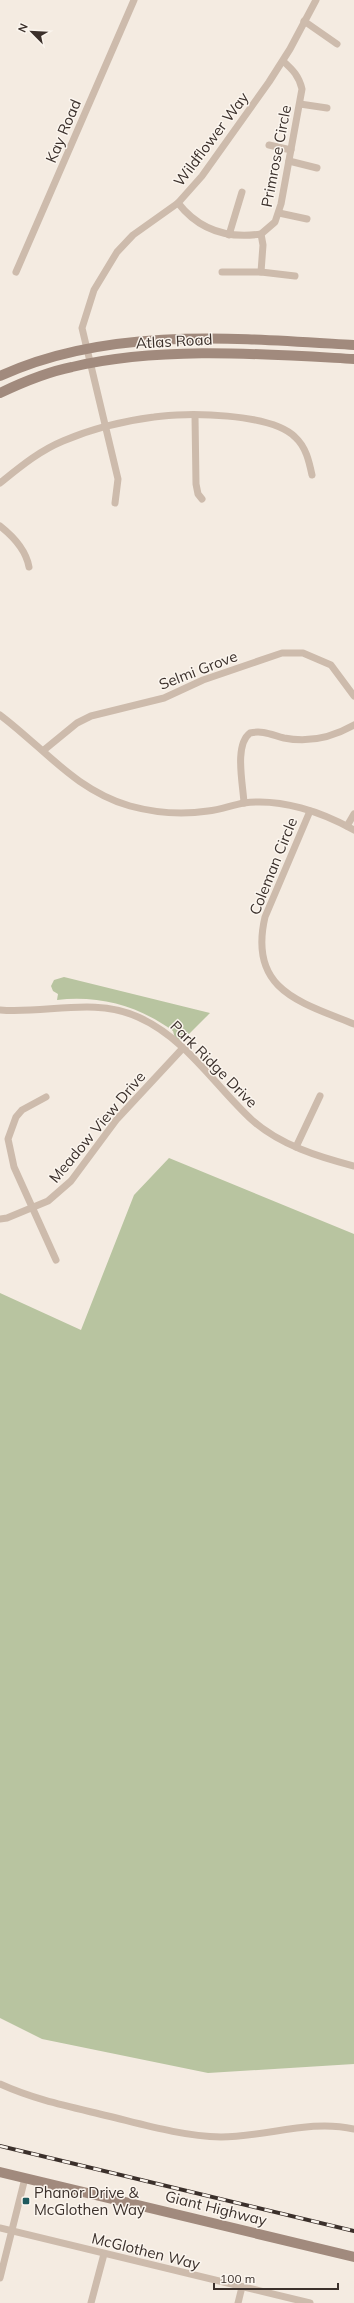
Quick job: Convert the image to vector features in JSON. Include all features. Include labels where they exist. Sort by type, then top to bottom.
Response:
[{"type":"street","name":"Kay Road","points":[[16,272],[134,0]]},
{"type":"street","name":"Wildflower Way","points":[[115,503],[118,480],[82,328],[94,290],[117,252],[133,235],[178,203],[202,176],[283,61],[316,0]]},
{"type":"street","points":[[304,21],[338,44]]},
{"type":"street","name":"Primrose Circle","points":[[261,234],[269,228],[279,213],[290,161],[302,89],[300,79],[283,61]]},
{"type":"street","points":[[300,104],[327,108]]},
{"type":"street","points":[[269,145],[291,150]]},
{"type":"street","points":[[290,161],[317,168]]},
{"type":"street","points":[[229,235],[242,192]]},
{"type":"street","points":[[178,203],[192,218],[208,229],[229,235],[261,234],[263,245],[261,272]]},
{"type":"street","points":[[279,213],[307,219]]},
{"type":"street","points":[[222,272],[261,272],[295,276]]},
{"type":"street","name":"Atlas Road","points":[[0,376],[20,367],[86,349],[130,342],[178,338],[354,345]]},
{"type":"street","name":"Atlas Road","points":[[0,392],[25,381],[65,369],[90,364],[193,352],[354,359]]},
{"type":"street","points":[[195,416],[196,484],[198,494],[202,499]]},
{"type":"street","points":[[0,483],[28,460],[48,448],[106,426],[154,417],[238,417],[284,428],[295,437],[304,449],[312,475]]},
{"type":"street","points":[[0,526],[21,548],[27,557],[29,567]]},
{"type":"street","name":"Selmi Grove","points":[[44,750],[77,723],[91,716],[164,698],[203,680],[282,653],[303,653],[331,665],[354,696]]},
{"type":"street","points":[[0,715],[44,750],[70,776],[87,788],[130,806],[157,812],[182,813],[210,811],[244,803],[268,802],[310,811],[354,830]]},
{"type":"street","points":[[244,803],[241,748],[246,736],[250,733],[264,732],[285,738],[315,739],[331,736],[354,725]]},
{"type":"street","name":"Coleman Circle","points":[[310,811],[265,917],[262,932],[262,948],[266,966],[273,979],[294,1000],[354,1024]]},
{"type":"street","points":[[347,826],[354,814]]},
{"type":"street","name":"Park Ridge Drive","points":[[0,1010],[37,1011],[84,1006],[110,1008],[138,1016],[162,1029],[183,1048],[253,1121],[296,1148],[328,1160],[354,1166]]},
{"type":"street","name":"Meadow View Drive","points":[[0,1219],[33,1208],[48,1201],[71,1181],[117,1119],[183,1048]]},
{"type":"street","points":[[296,1148],[320,1096]]},
{"type":"street","points":[[46,1097],[22,1110],[16,1117],[8,1139],[14,1167],[56,1260]]},
{"type":"street","points":[[0,2084],[26,2096],[187,2134],[222,2137],[316,2125],[339,2126],[354,2129]]},
{"type":"street","name":"Giant Highway","points":[[0,2172],[354,2257]]},
{"type":"street","points":[[0,2278],[13,2232],[25,2178]]},
{"type":"street","name":"McGlothen Way","points":[[0,2228],[310,2303]]},
{"type":"street","points":[[91,2303],[104,2254]]},
{"type":"street","points":[[238,2303],[242,2287]]},
{"type":"green space","points":[[64,977],[210,1013],[184,1039],[176,1042],[173,1031],[160,1022],[118,1004],[88,999],[57,1000],[58,994],[53,991],[51,986],[54,980]]},
{"type":"green space","points":[[169,1158],[354,1234],[354,2064],[208,2073],[42,2039],[0,2018],[0,1293],[81,1330],[134,1195]]},
{"type":"railway","points":[[0,2146],[354,2231]]},
{"type":"place","name":"Phanor Drive & McGlothen Way","points":[[26,2201]]}]
